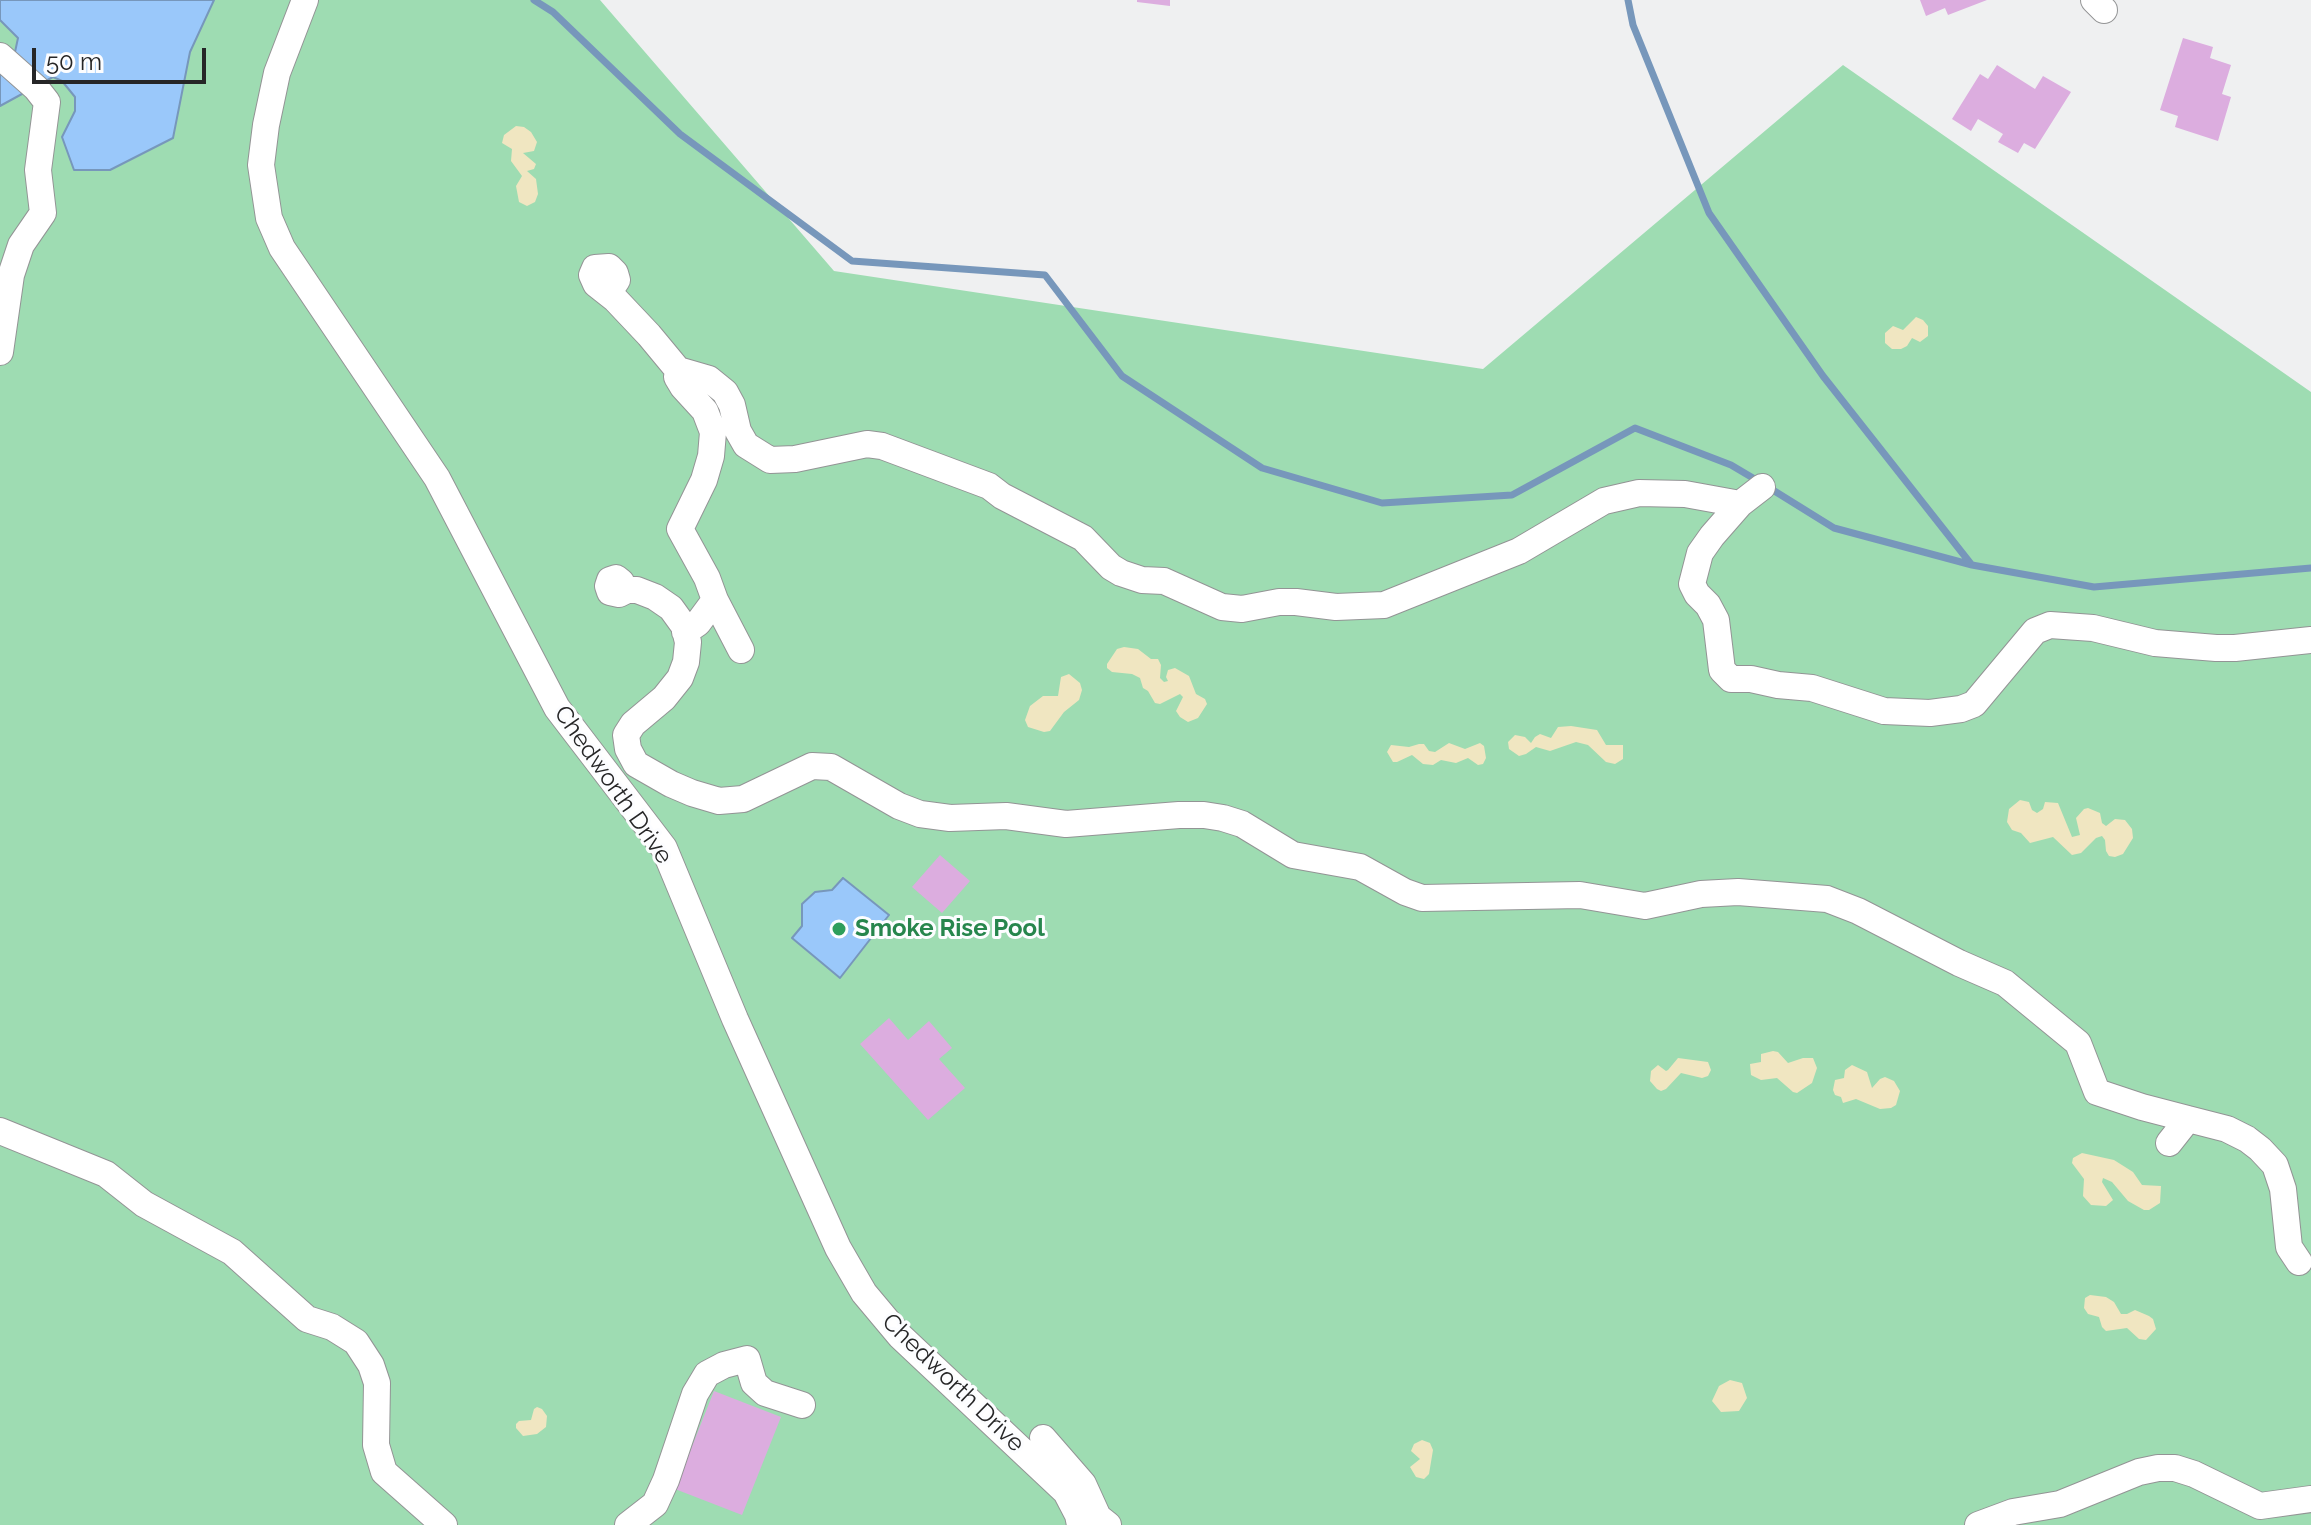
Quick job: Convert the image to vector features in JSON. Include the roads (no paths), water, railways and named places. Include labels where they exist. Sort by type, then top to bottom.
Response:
[{"type":"street","name":"Chedworth Drive","points":[[305,0],[277,73],[261,165],[269,218],[282,248],[437,478],[557,708],[664,848],[743,1038],[838,1248],[864,1293],[900,1336],[1066,1492],[1080,1525]]},
{"type":"street","points":[[0,352],[11,275],[21,245],[43,213],[38,170],[47,102],[1,57]]},
{"type":"street","points":[[605,278],[609,282],[612,276],[607,270],[599,273],[599,282],[606,287],[613,286],[617,280],[609,267],[595,268],[592,275],[596,284],[615,299],[678,370],[709,379],[725,392],[746,445],[770,460],[795,459],[867,444],[882,446],[989,486],[1002,496],[1083,538],[1121,573],[1142,580],[1164,581],[1222,607],[1242,609],[1296,602],[1336,607],[1384,605],[1519,551],[1604,501],[1639,493],[1685,494],[1740,504]]},
{"type":"street","points":[[678,370],[677,377],[705,411],[713,432],[711,456],[704,480],[680,529],[741,650]]},
{"type":"street","points":[[1762,487],[1740,504],[1700,553],[1692,584],[1716,620],[1722,670],[1731,679],[1812,688],[1884,711],[1930,713],[1974,704],[2035,631],[2050,625],[2093,628],[2155,643],[2216,648],[2311,640]]},
{"type":"street","points":[[617,585],[612,585],[614,589],[622,588],[616,578],[610,580],[610,592],[619,594],[637,590],[671,608],[685,632],[688,642],[686,662],[680,678],[664,698],[633,724],[626,735],[628,749],[636,764],[692,793],[719,801],[743,799],[812,766],[831,767],[899,806],[920,814],[950,818],[1006,816],[1066,824],[1179,815],[1223,818],[1242,824],[1293,855],[1360,867],[1422,898],[1580,895],[1645,906],[1701,894],[1738,892],[1827,899],[2005,983],[2078,1043],[2097,1092],[2156,1112],[2213,1124],[2247,1139],[2275,1165],[2283,1189],[2289,1247],[2299,1262]]},
{"type":"street","points":[[685,632],[698,623],[715,600]]},
{"type":"street","points":[[2169,1143],[2188,1119]]},
{"type":"street","points":[[0,1131],[106,1174],[144,1204],[232,1252],[307,1319],[332,1327],[356,1342],[371,1365],[377,1383],[376,1445],[384,1472],[444,1525]]},
{"type":"street","points":[[628,1525],[655,1504],[695,1394],[707,1374],[724,1365],[747,1359],[754,1383],[765,1393],[802,1405]]},
{"type":"street","points":[[1043,1438],[1083,1484],[1098,1517],[1108,1525]]},
{"type":"street","points":[[1978,1525],[2013,1512],[2060,1504],[2139,1472],[2158,1468],[2175,1468],[2194,1474],[2260,1506],[2311,1499]]},
{"type":"water","points":[[0,0],[214,0],[190,52],[173,138],[110,170],[74,170],[62,137],[75,111],[75,97],[62,81],[53,77],[0,106],[0,67],[15,52],[18,38],[0,20]]},
{"type":"water","name":"Smoke Rise Pool","points":[[843,878],[889,915],[840,978],[792,938],[802,926],[802,904],[815,892],[832,890]]},
{"type":"waterway","points":[[534,0],[553,12],[680,134],[852,261],[1045,275],[1122,376],[1262,468],[1382,503],[1512,495],[1635,428],[1731,465],[1758,481]]},
{"type":"waterway","points":[[1628,0],[1633,25],[1709,213],[1823,376],[1971,564]]},
{"type":"waterway","points":[[1768,487],[1834,528],[1972,565],[2094,587],[2311,568]]},
{"type":"place","name":"Smoke Rise Pool","points":[[839,929]]}]
